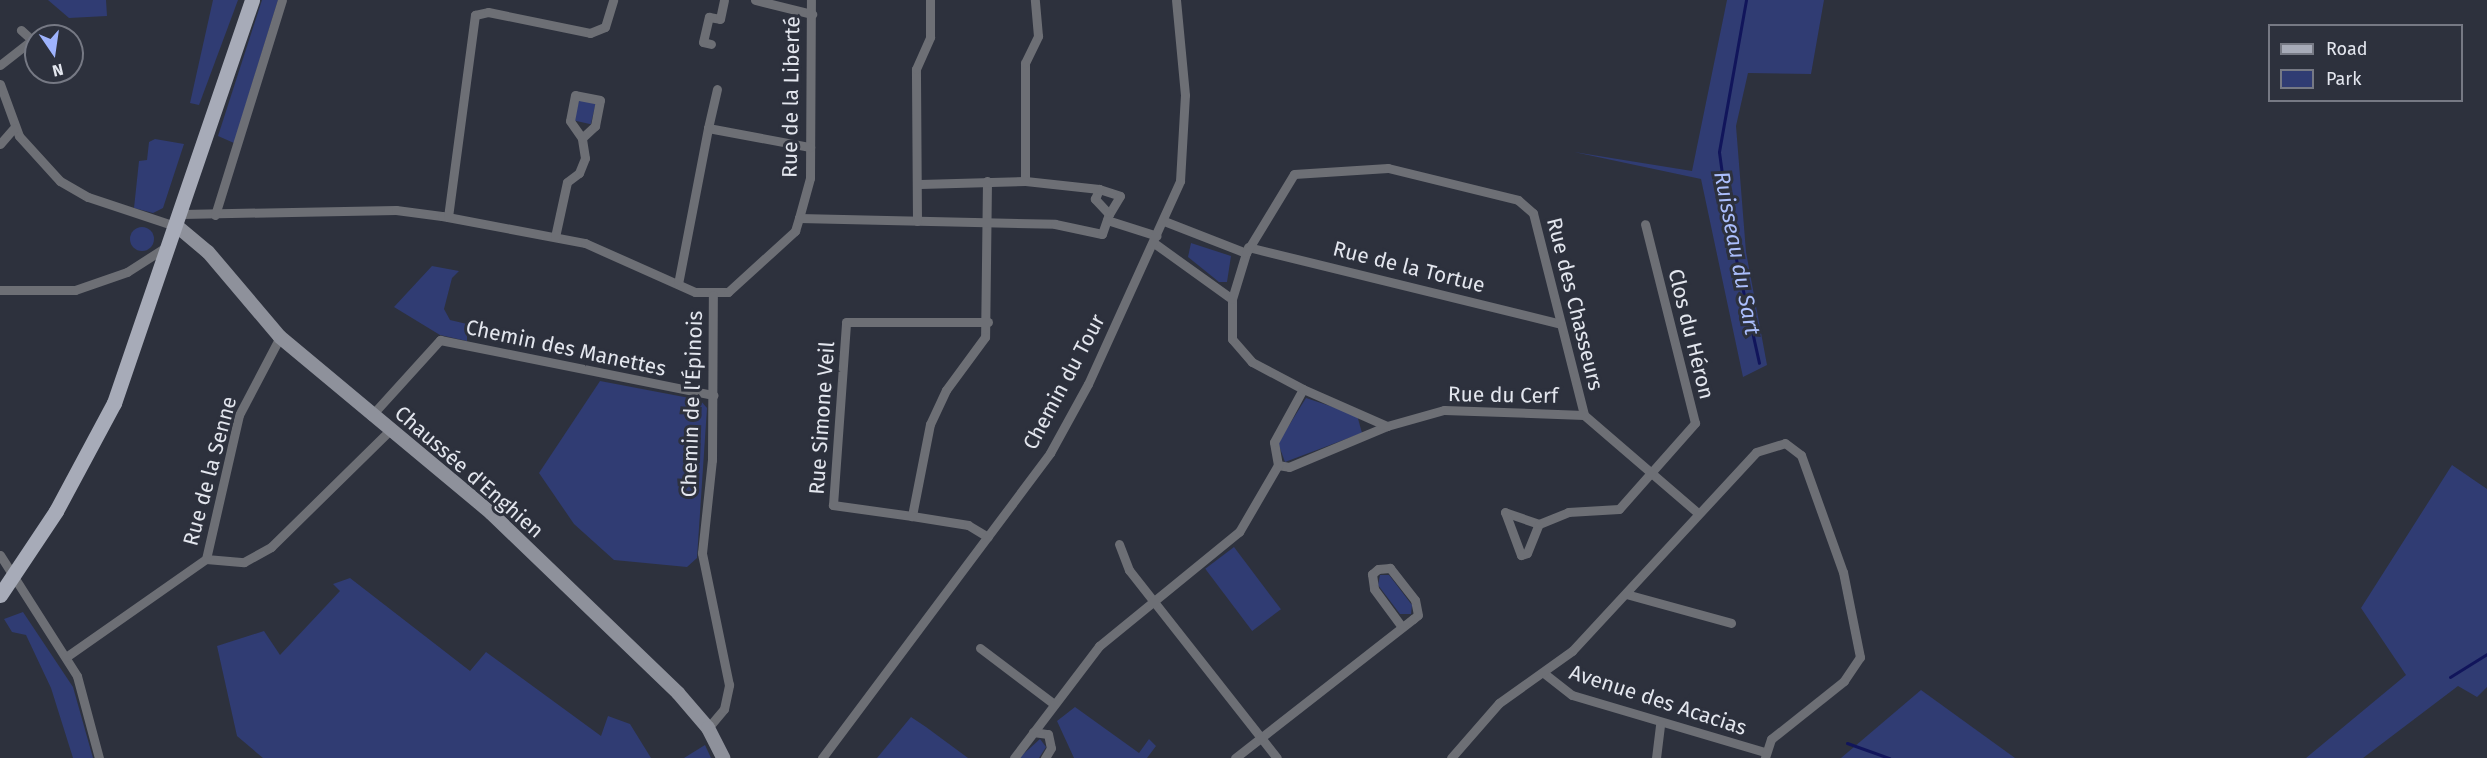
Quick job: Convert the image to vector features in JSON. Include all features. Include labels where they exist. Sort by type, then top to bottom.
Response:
[{"type":"main road","points":[[5,587],[57,512],[114,403],[180,220],[252,0]]},
{"type":"main road","name":"Chaussée d'Enghien","points":[[180,220],[280,337],[371,416],[491,513],[678,693],[708,728],[723,758]]},
{"type":"street","points":[[215,215],[282,0]]},
{"type":"street","points":[[448,217],[475,15],[488,12],[590,33],[605,27],[613,0]]},
{"type":"street","points":[[711,44],[703,42],[710,17],[720,19],[724,0]]},
{"type":"street","points":[[755,0],[812,14]]},
{"type":"street","name":"Rue de la Liberté","points":[[713,295],[749,277],[795,231],[810,178],[811,0]]},
{"type":"street","points":[[917,221],[920,184],[916,69],[930,37],[930,0]]},
{"type":"street","points":[[1025,181],[1025,63],[1038,36],[1035,0]]},
{"type":"street","name":"Chemin du Tour","points":[[822,758],[988,537],[1068,423],[1156,239],[1180,181],[1185,132],[1182,29],[1176,0]]},
{"type":"street","points":[[0,65],[32,40],[21,30]]},
{"type":"street","points":[[0,84],[14,128],[0,144]]},
{"type":"street","points":[[678,284],[717,88]]},
{"type":"street","points":[[555,237],[567,182],[579,173],[585,158],[582,138],[570,121],[575,95],[600,100],[595,126],[582,138]]},
{"type":"street","name":"Chemin de l'Épinois","points":[[14,128],[60,181],[88,197],[180,220],[215,215],[396,210],[448,217],[585,243],[678,284],[713,295],[714,395],[702,553],[729,685],[724,709],[708,728]]},
{"type":"street","points":[[708,128],[810,147]]},
{"type":"street","name":"Rue des Chasseurs","points":[[1232,299],[1247,250],[1286,182],[1304,170],[1388,168],[1518,200],[1533,213],[1584,415],[1698,513]]},
{"type":"street","points":[[987,181],[988,322],[979,351],[946,390],[930,424],[912,516],[968,525],[988,537]]},
{"type":"street","points":[[799,218],[1055,224],[1102,234],[1108,217],[1120,196],[1099,189],[1025,181],[920,184]]},
{"type":"street","points":[[1099,189],[1095,199],[1108,217],[1156,239],[1232,299],[1232,339],[1238,351],[1303,389],[1387,426]]},
{"type":"street","name":"Rue de la Tortue","points":[[1164,221],[1247,250],[1561,324]]},
{"type":"street","name":"Clos du Héron","points":[[1645,224],[1695,423],[1651,472]]},
{"type":"street","points":[[0,290],[75,290],[127,272],[171,244]]},
{"type":"street","name":"Rue Simone Veil","points":[[912,516],[833,505],[846,322],[988,322]]},
{"type":"street","name":"Rue de la Senne","points":[[66,657],[206,559],[239,415],[280,337]]},
{"type":"street","name":"Chemin des Manettes","points":[[371,416],[441,340],[714,395]]},
{"type":"street","points":[[1014,758],[1099,646],[1155,603],[1239,532],[1278,465],[1272,449],[1303,389]]},
{"type":"street","name":"Rue du Cerf","points":[[1278,465],[1289,467],[1387,426],[1463,409],[1584,415]]},
{"type":"street","points":[[206,559],[231,563],[256,558],[390,430]]},
{"type":"street","points":[[1451,758],[1499,703],[1545,674],[1626,594],[1698,513],[1766,445],[1795,448],[1850,594],[1859,647],[1857,666],[1771,739],[1764,755]]},
{"type":"street","points":[[1539,524],[1527,553],[1521,555],[1505,512],[1539,524],[1568,512],[1613,513],[1651,472]]},
{"type":"street","points":[[1119,544],[1129,570],[1277,758]]},
{"type":"street","points":[[0,555],[5,587],[66,657],[77,676],[99,758]]},
{"type":"street","points":[[1235,758],[1402,627],[1419,608],[1390,568],[1378,569],[1371,581],[1374,589],[1402,627]]},
{"type":"street","points":[[1626,594],[1731,623]]},
{"type":"street","points":[[980,648],[1054,704]]},
{"type":"street","name":"Avenue des Acacias","points":[[1545,674],[1572,695],[1764,755]]},
{"type":"street","points":[[1656,758],[1660,723]]},
{"type":"street","points":[[1033,732],[1048,734],[1051,748],[1045,758]]},
{"type":"green space","points":[[48,0],[106,0],[107,16],[69,18]]},
{"type":"green space","points":[[213,0],[238,0],[199,105],[190,103]]},
{"type":"green space","points":[[262,0],[278,0],[234,143],[218,136]]},
{"type":"green space","points":[[1727,0],[1824,0],[1811,74],[1748,73],[1736,126],[1746,252],[1767,365],[1743,377],[1701,179],[1574,152],[1692,171]]},
{"type":"green space","points":[[579,100],[596,104],[591,124],[574,120]]},
{"type":"green space","points":[[155,139],[184,144],[163,208],[153,213],[134,208],[139,161],[147,160],[149,142]]},
{"type":"green space","points":[[142,227],[150,231],[154,239],[150,247],[142,251],[134,247],[130,239],[134,231]]},
{"type":"green space","points":[[1191,243],[1231,256],[1227,282],[1219,282],[1188,257]]},
{"type":"green space","points":[[432,266],[459,271],[452,278],[444,309],[450,320],[467,324],[467,341],[440,335],[394,307]]},
{"type":"green space","points":[[600,381],[700,400],[707,408],[697,558],[687,567],[614,560],[574,524],[539,473]]},
{"type":"green space","points":[[1306,398],[1357,415],[1362,433],[1285,462],[1278,443]]},
{"type":"green space","points":[[2452,465],[2487,489],[2487,687],[2477,697],[2458,686],[2363,758],[2306,758],[2406,675],[2361,608]]},
{"type":"green space","points":[[1234,547],[1281,609],[1252,631],[1205,569]]},
{"type":"green space","points":[[1380,575],[1389,575],[1412,605],[1411,614],[1400,614],[1378,585]]},
{"type":"green space","points":[[350,578],[470,671],[486,652],[601,736],[608,716],[630,724],[651,758],[263,758],[237,736],[217,646],[264,631],[280,655],[340,591],[333,584]]},
{"type":"green space","points":[[23,612],[73,687],[93,758],[73,758],[51,688],[26,635],[12,632],[4,619]]},
{"type":"green space","points":[[1921,690],[2015,758],[1841,758]]},
{"type":"green space","points":[[1075,707],[1139,753],[1149,739],[1156,746],[1147,758],[1074,758],[1057,721]]},
{"type":"green space","points":[[911,717],[926,727],[968,758],[877,758]]},
{"type":"green space","points":[[1040,739],[1046,747],[1039,758],[1019,758]]},
{"type":"green space","points":[[705,745],[711,758],[684,758]]},
{"type":"waterway","name":"Ruisseau du Sart","points":[[1746,0],[1719,152],[1730,232],[1759,363]]},
{"type":"waterway","points":[[2450,677],[2487,654]]},
{"type":"waterway","name":"Ruisseau du Sart","points":[[1847,743],[1889,758]]}]
